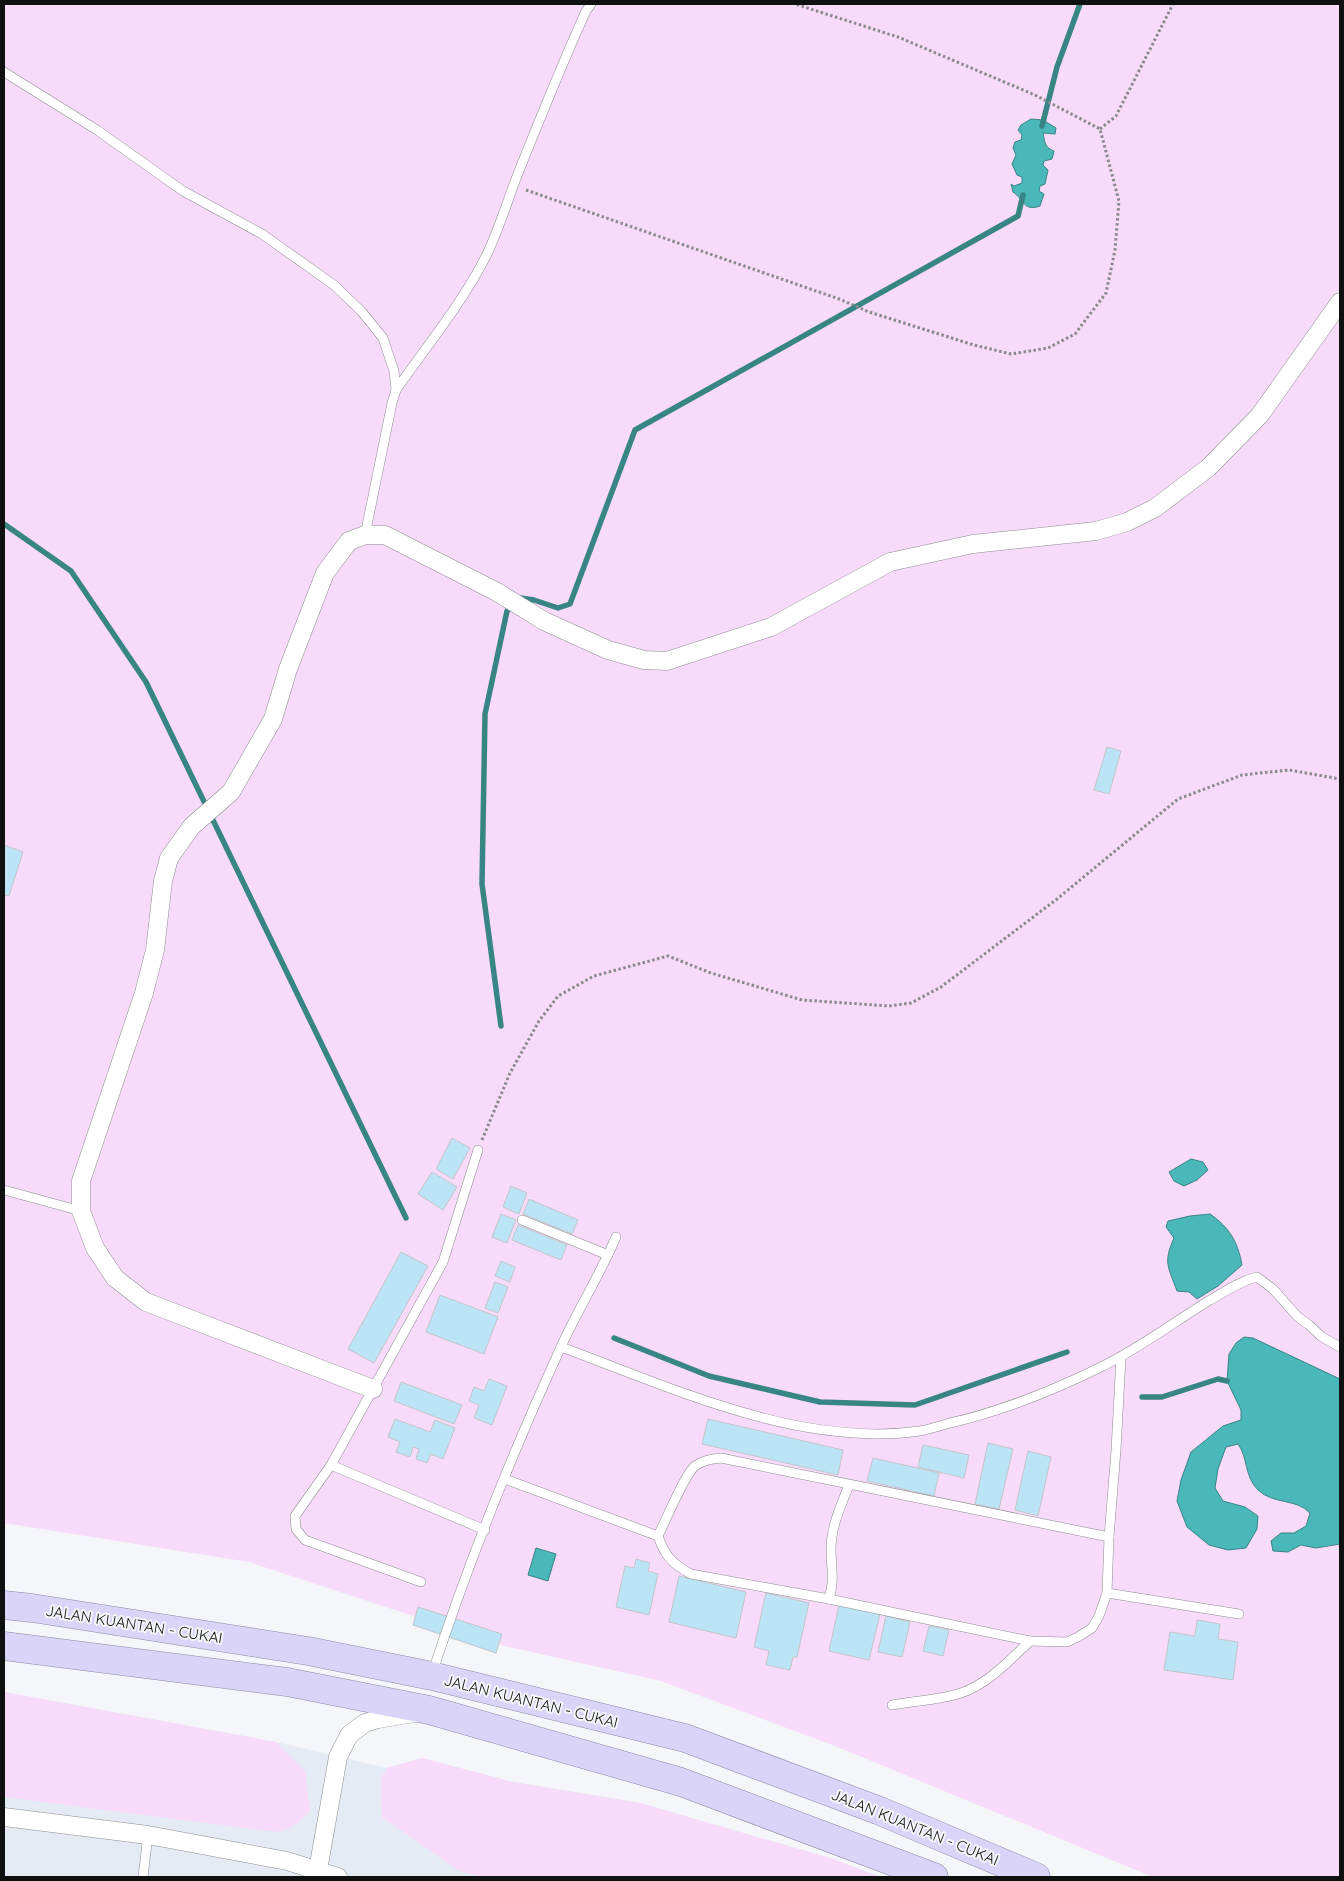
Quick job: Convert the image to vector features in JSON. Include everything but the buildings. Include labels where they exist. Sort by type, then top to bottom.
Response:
[{"type":"highway","name":"JALAN KUANTAN - CUKAI","points":[[4,1605],[308,1651],[432,1676],[684,1738],[880,1811],[1036,1877]]},
{"type":"highway","points":[[4,1646],[287,1682],[429,1710],[681,1782],[934,1877]]},
{"type":"street","points":[[373,1389],[146,1302],[115,1278],[95,1248],[81,1211],[81,1180],[144,993],[155,950],[162,881],[169,858],[192,826],[231,792],[273,719],[288,669],[325,573],[349,541],[365,535],[385,535],[497,592],[544,621],[608,650],[644,660],[668,661],[770,627],[890,562],[973,544],[1096,531],[1127,522],[1155,508],[1208,468],[1260,415],[1340,302]]},
{"type":"street","points":[[318,1870],[338,1757],[349,1735],[365,1723],[429,1710]]},
{"type":"street","points":[[4,1816],[148,1835],[288,1861],[338,1877]]},
{"type":"lane","points":[[365,535],[396,390],[469,286],[486,255],[502,220],[513,186],[558,74],[586,11],[591,4]]},
{"type":"lane","points":[[4,72],[97,130],[183,191],[262,234],[334,285],[362,312],[383,338],[394,371],[396,390]]},
{"type":"lane","points":[[421,1582],[305,1540],[296,1529],[295,1516],[330,1465],[443,1262],[478,1150]]},
{"type":"lane","points":[[4,1190],[81,1211]]},
{"type":"lane","points":[[522,1220],[608,1255]]},
{"type":"lane","points":[[432,1676],[448,1626],[505,1479],[560,1348],[616,1236]]},
{"type":"lane","points":[[560,1348],[722,1406],[793,1424],[862,1434],[922,1430],[981,1416],[1068,1383],[1120,1358],[1206,1302],[1244,1280],[1257,1277],[1273,1289],[1298,1318],[1322,1337],[1340,1347]]},
{"type":"lane","points":[[1109,1537],[721,1458],[709,1459],[695,1466],[687,1476],[658,1536],[663,1550],[676,1566],[691,1574],[829,1599],[1030,1641],[1067,1642],[1092,1628],[1099,1616],[1107,1593],[1120,1358]]},
{"type":"lane","points":[[330,1465],[485,1530]]},
{"type":"lane","points":[[505,1479],[658,1536]]},
{"type":"lane","points":[[829,1599],[834,1582],[831,1549],[833,1532],[849,1485]]},
{"type":"lane","points":[[1107,1593],[1239,1614]]},
{"type":"lane","points":[[892,1705],[962,1693],[1004,1665],[1030,1641]]},
{"type":"lane","points":[[142,1877],[148,1835]]},
{"type":"path","points":[[513,186],[839,299],[869,312],[974,345],[1010,354],[1048,348],[1075,334],[1106,293],[1114,250],[1119,201],[1100,129],[1035,95],[898,37],[795,4]]},
{"type":"path","points":[[1100,129],[1116,116],[1173,4]]},
{"type":"path","points":[[478,1150],[510,1073],[539,1021],[558,996],[594,976],[668,956],[711,973],[802,1000],[889,1006],[911,1003],[941,987],[1057,899],[1178,799],[1242,775],[1289,770],[1340,779]]},
{"type":"shaded area","points":[[4,4],[1340,4],[1340,1877],[1153,1877],[835,1746],[661,1681],[505,1646],[249,1562],[4,1523]]},
{"type":"shaded area","points":[[4,1692],[276,1742],[387,1768],[422,1758],[513,1782],[640,1803],[830,1858],[881,1877],[4,1877]]},
{"type":"shaded area","points":[[4,1692],[276,1742],[305,1771],[310,1811],[295,1825],[276,1832],[4,1797]]},
{"type":"shaded area","points":[[422,1758],[513,1782],[640,1803],[830,1858],[881,1877],[482,1877],[459,1871],[382,1817],[381,1778],[387,1768]]},
{"type":"water","points":[[1031,119],[1043,120],[1056,128],[1055,134],[1043,133],[1047,146],[1054,151],[1052,159],[1044,161],[1043,165],[1048,170],[1045,184],[1040,186],[1039,191],[1044,194],[1040,206],[1034,207],[1024,204],[1013,192],[1011,184],[1014,186],[1022,183],[1022,177],[1017,175],[1012,164],[1016,155],[1013,148],[1015,142],[1021,140],[1022,135],[1018,130],[1021,125]]},
{"type":"water","points":[[1191,1159],[1203,1162],[1208,1170],[1197,1180],[1184,1186],[1174,1181],[1169,1172]]},
{"type":"water","points":[[1210,1214],[1232,1236],[1242,1265],[1218,1286],[1197,1299],[1189,1292],[1177,1291],[1168,1264],[1174,1238],[1166,1227],[1168,1221]]},
{"type":"water","points":[[1244,1337],[1253,1338],[1340,1379],[1340,1544],[1316,1548],[1301,1545],[1288,1552],[1273,1551],[1271,1541],[1281,1533],[1294,1533],[1306,1526],[1310,1513],[1298,1505],[1271,1498],[1258,1490],[1250,1479],[1238,1444],[1226,1447],[1218,1469],[1215,1488],[1223,1501],[1245,1507],[1258,1516],[1257,1529],[1246,1548],[1228,1550],[1209,1545],[1187,1527],[1177,1501],[1181,1480],[1191,1452],[1223,1426],[1241,1420],[1241,1410],[1227,1381],[1229,1354],[1236,1343]]},
{"type":"water","points":[[536,1548],[556,1554],[548,1581],[528,1575]]},
{"type":"waterway","points":[[1042,126],[1057,67],[1080,4]]},
{"type":"waterway","points":[[501,1026],[482,884],[485,714],[507,611],[520,598],[534,600],[558,608],[570,604],[635,430],[1018,216],[1023,195]]},
{"type":"waterway","points":[[4,524],[71,571],[146,682],[406,1218]]},
{"type":"waterway","points":[[614,1338],[709,1376],[820,1402],[915,1405],[1067,1352]]},
{"type":"waterway","points":[[1142,1397],[1162,1397],[1218,1379],[1227,1381]]}]
